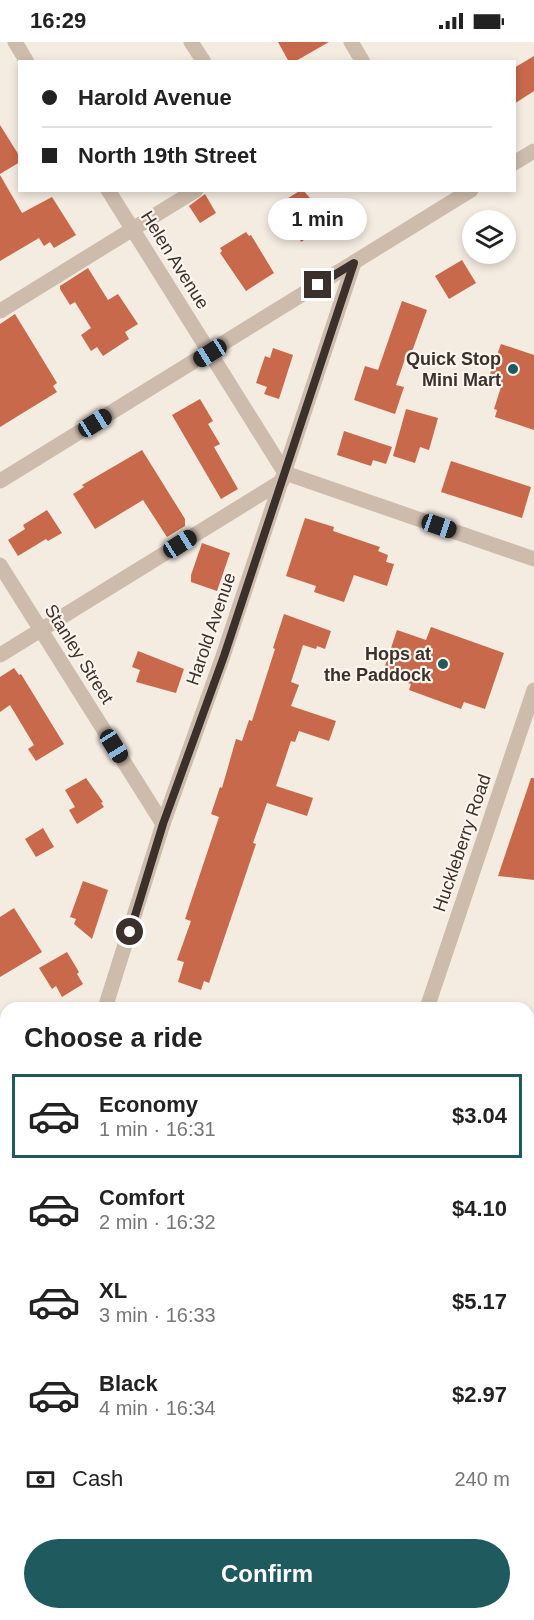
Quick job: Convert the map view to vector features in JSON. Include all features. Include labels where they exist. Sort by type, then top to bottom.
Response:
[{"type":"street","points":[[15,42],[26,60]]},
{"type":"street","points":[[192,42],[203,60]]},
{"type":"street","points":[[351,42],[362,60]]},
{"type":"street","points":[[516,162],[534,151]]},
{"type":"street","name":"Helen Avenue","points":[[109,192],[210,353],[283,477]]},
{"type":"street","points":[[3,304],[133,231],[193,192]]},
{"type":"street","points":[[0,481],[354,263],[447,197],[464,192]]},
{"type":"street","name":"Harold Avenue","points":[[107,1002],[163,824],[224,656],[354,263]]},
{"type":"street","points":[[0,655],[283,477],[534,559]]},
{"type":"street","name":"Stanley Street","points":[[0,565],[163,824]]},
{"type":"street","name":"Huckleberry Road","points":[[430,1002],[534,690]]},
{"type":"building","points":[[278,42],[329,42],[298,60],[288,60]]},
{"type":"building","points":[[534,56],[534,91],[516,103],[516,67]]},
{"type":"building","points":[[0,125],[18,154],[18,163],[0,174]]},
{"type":"building","points":[[0,175],[22,213],[52,197],[76,235],[54,248],[50,242],[44,246],[39,238],[0,261]]},
{"type":"building","points":[[298,192],[305,192],[323,222],[321,224],[323,228],[301,242],[299,237],[296,239],[277,205]]},
{"type":"building","points":[[205,194],[216,213],[200,223],[189,206]]},
{"type":"building","points":[[246,232],[249,236],[251,235],[274,273],[246,291],[220,253],[222,251],[220,248]]},
{"type":"building","points":[[462,260],[462,264],[464,264],[476,283],[449,299],[435,276]]},
{"type":"building","points":[[88,268],[108,300],[118,294],[138,324],[125,332],[129,339],[103,356],[97,347],[91,351],[81,335],[91,328],[75,302],[70,305],[60,289],[60,286]]},
{"type":"building","points":[[402,301],[427,310],[410,357],[406,356],[396,385],[404,387],[395,414],[354,400],[365,366],[378,370]]},
{"type":"building","points":[[15,314],[57,383],[53,386],[57,392],[0,427],[0,324]]},
{"type":"building","points":[[501,344],[534,355],[534,430],[495,417],[497,410],[494,409],[501,387],[487,382]]},
{"type":"building","points":[[273,348],[293,355],[279,399],[264,394],[267,387],[256,383],[265,356],[270,358]]},
{"type":"building","points":[[200,399],[213,421],[208,424],[220,444],[214,447],[238,489],[221,499],[172,415]]},
{"type":"building","points":[[406,409],[438,418],[429,450],[420,447],[415,463],[393,456]]},
{"type":"building","points":[[344,431],[392,447],[386,464],[373,460],[371,466],[337,455]]},
{"type":"building","points":[[142,450],[185,519],[185,526],[167,537],[143,500],[95,529],[73,494],[84,487],[82,485]]},
{"type":"building","points":[[451,461],[531,487],[522,518],[441,492]]},
{"type":"building","points":[[47,510],[62,533],[48,541],[46,539],[18,556],[8,540],[25,529],[23,525]]},
{"type":"building","points":[[305,518],[334,527],[333,531],[380,547],[378,551],[388,555],[386,562],[394,564],[387,586],[354,575],[344,602],[314,592],[316,586],[286,576]]},
{"type":"building","points":[[202,543],[230,553],[217,591],[191,582],[191,575]]},
{"type":"building","points":[[284,614],[331,631],[325,649],[303,645],[291,682],[299,685],[291,706],[336,721],[329,741],[299,731],[295,742],[291,741],[276,786],[313,798],[307,816],[267,803],[253,843],[256,844],[209,983],[204,981],[201,990],[178,982],[184,962],[177,960],[191,921],[185,919],[219,817],[211,814],[220,787],[222,788],[236,739],[242,741],[249,720],[252,721]]},
{"type":"building","name":"Hops at the Paddock","points":[[431,627],[504,653],[485,709],[464,702],[461,709],[409,690],[411,684],[382,675],[397,630],[426,640]]},
{"type":"building","points":[[138,651],[184,669],[176,693],[136,682],[140,670],[132,667]]},
{"type":"building","points":[[14,668],[19,675],[21,674],[64,744],[36,761],[28,749],[34,745],[10,705],[0,712],[0,677]]},
{"type":"building","points":[[86,778],[104,807],[77,824],[69,810],[75,807],[65,790]]},
{"type":"building","points":[[531,778],[534,778],[534,880],[498,876]]},
{"type":"building","points":[[43,828],[54,847],[36,857],[25,839]]},
{"type":"building","points":[[83,881],[108,890],[92,939],[74,924],[76,919],[70,917]]},
{"type":"building","points":[[14,908],[42,952],[0,977],[0,917]]},
{"type":"building","points":[[67,952],[83,984],[62,997],[56,986],[52,989],[39,968]]},
{"type":"place","name":"Quick Stop Mini Mart","points":[[513,369]]},
{"type":"place","name":"Hops at the Paddock","points":[[443,664]]},
{"type":"route","points":[[130,932],[163,824],[224,656],[354,263],[318,285]]}]
